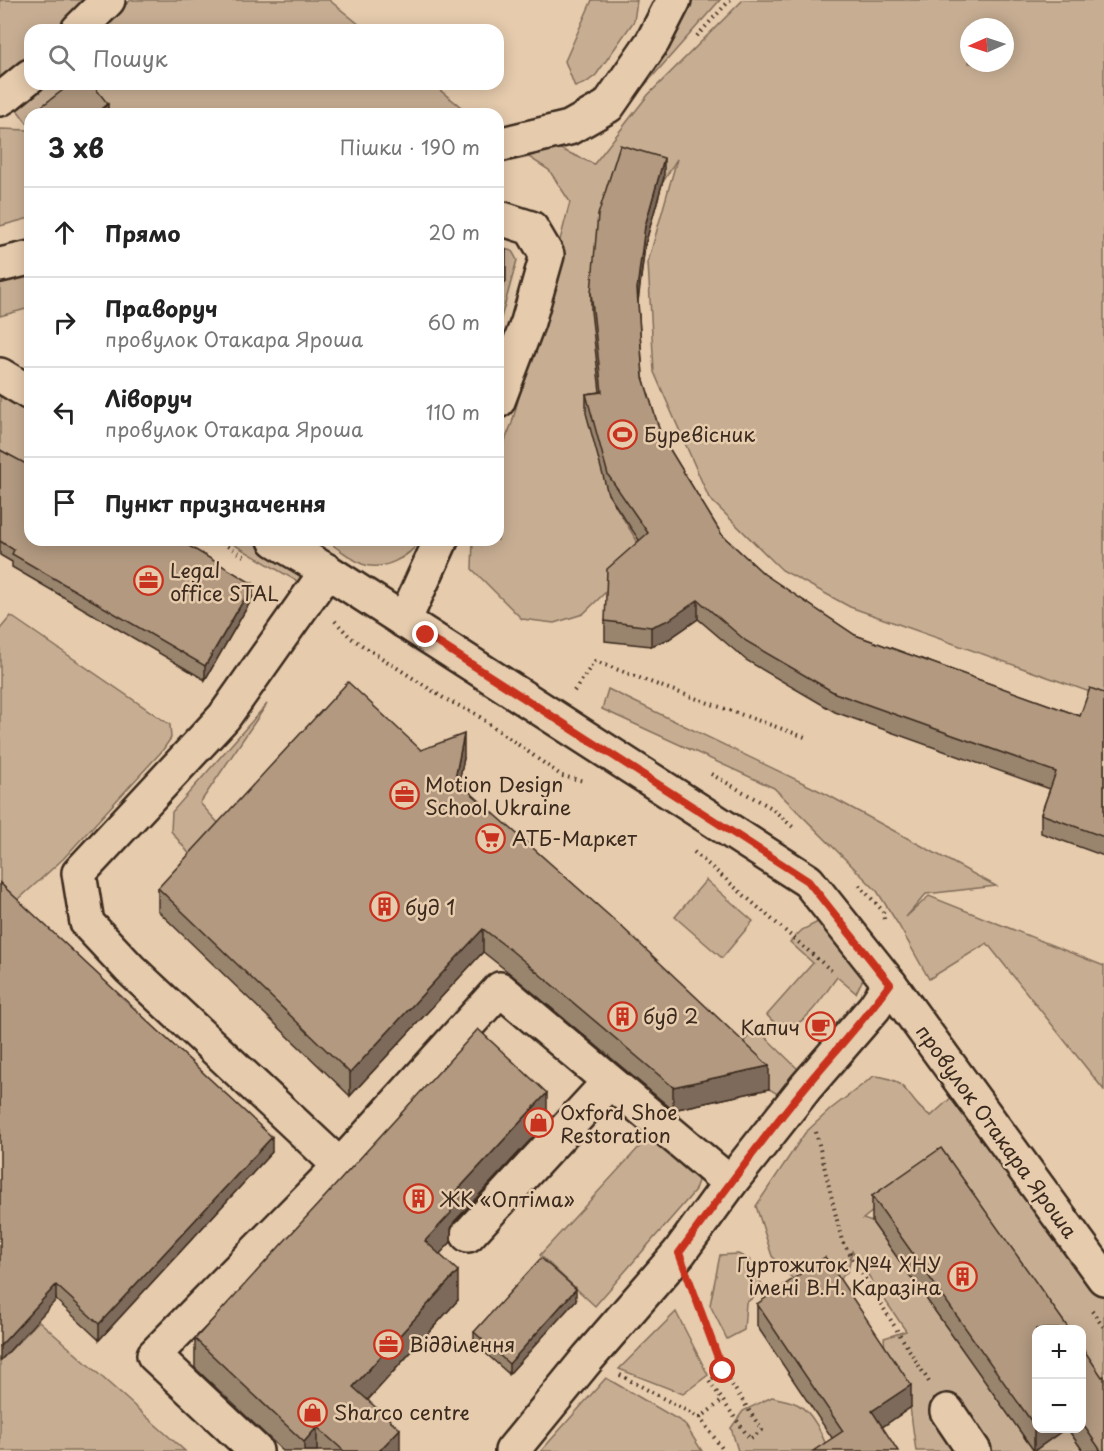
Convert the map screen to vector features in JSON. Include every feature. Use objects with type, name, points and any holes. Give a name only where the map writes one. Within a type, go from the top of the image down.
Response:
[{"type":"street","points":[[84,24],[108,0]]},
{"type":"street","points":[[504,144],[569,128],[608,106],[653,41],[674,0]]},
{"type":"street","points":[[0,99],[24,81]]},
{"type":"street","points":[[504,219],[531,228],[547,255],[528,322],[504,385]]},
{"type":"street","points":[[0,265],[24,259]]},
{"type":"street","points":[[0,375],[24,389]]},
{"type":"street","name":"провулок Отакара Яроша","points":[[281,546],[319,583],[404,621],[808,881],[882,996],[1104,1278]]},
{"type":"street","points":[[404,621],[438,546]]},
{"type":"street","points":[[319,583],[224,717],[79,873],[87,923],[130,969],[340,1166]]},
{"type":"street","points":[[256,1451],[154,1355],[340,1166],[500,989],[730,1183]]},
{"type":"street","points":[[512,1451],[588,1358],[679,1253],[730,1183],[805,1088],[882,996]]},
{"type":"street","points":[[468,1234],[609,1082]]},
{"type":"street","points":[[946,1411],[974,1451]]},
{"type":"path","points":[[319,583],[351,638],[444,699],[474,713],[562,776],[585,781]]},
{"type":"path","points":[[572,694],[595,661],[805,737]]},
{"type":"path","points":[[688,846],[882,996]]},
{"type":"path","points":[[805,1088],[842,1241],[946,1411]]},
{"type":"path","points":[[679,1253],[723,1371],[762,1430],[750,1439],[709,1381],[723,1371]]},
{"type":"path","points":[[1090,1308],[1104,1328]]},
{"type":"path","points":[[588,1358],[700,1418],[724,1451]]},
{"type":"path","points":[[700,1418],[723,1400]]},
{"type":"shaded area","points":[[0,0],[90,0],[68,24],[24,24],[24,60],[0,79]]},
{"type":"shaded area","points":[[131,0],[329,0],[359,24],[105,24]]},
{"type":"shaded area","points":[[592,0],[637,0],[634,21],[596,75],[575,87],[565,61]]},
{"type":"shaded area","points":[[679,0],[720,0],[608,127],[572,129]]},
{"type":"shaded area","points":[[743,0],[1104,0],[1104,697],[850,607],[782,570],[709,498],[654,372],[648,262],[677,159],[663,182],[620,165],[602,411],[608,494],[645,554],[583,614],[554,623],[522,619],[472,569],[473,546],[504,546],[504,443],[512,423],[570,202],[549,170],[529,157],[504,163],[504,151],[556,147],[594,164],[648,95]]},
{"type":"shaded area","points":[[31,90],[440,90],[461,107],[24,108],[24,119],[15,107]]},
{"type":"shaded area","points":[[0,129],[24,130],[24,220],[0,226]]},
{"type":"shaded area","points":[[504,249],[512,251],[517,260],[504,307]]},
{"type":"shaded area","points":[[24,269],[24,310],[0,316],[0,274]]},
{"type":"shaded area","points":[[0,389],[24,403],[24,476],[0,464]]},
{"type":"shaded area","points":[[236,546],[268,546],[301,566],[303,575],[300,583]]},
{"type":"shaded area","points":[[334,546],[415,546],[403,557],[387,564],[370,566],[355,560]]},
{"type":"shaded area","points":[[11,616],[170,725],[171,738],[162,751],[63,859],[10,907],[0,898],[0,629]]},
{"type":"shaded area","points":[[608,689],[824,793],[996,886],[926,894],[906,917],[929,896],[1104,966],[1104,1090],[987,943],[929,979],[877,891],[774,788],[602,709]]},
{"type":"shaded area","points":[[267,704],[200,803],[229,835],[199,866],[171,831],[172,812]]},
{"type":"shaded area","points":[[706,880],[753,921],[722,958],[675,917]]},
{"type":"shaded area","points":[[822,920],[862,967],[863,979],[856,993],[837,977],[806,1017],[797,1024],[787,1027],[777,1024],[767,1015],[813,963],[790,942],[802,930]]},
{"type":"shaded area","points":[[756,1028],[799,1070],[781,1096],[769,1089],[732,1055]]},
{"type":"shaded area","points":[[874,1076],[895,1081],[931,1116],[953,1096],[1104,1290],[1104,1383],[1086,1365],[1086,1325],[1051,1325],[894,1194],[863,1219],[872,1222],[1034,1451],[916,1451],[909,1399],[885,1349],[884,1338],[906,1331],[852,1251],[848,1271],[841,1278],[793,1279],[772,1256],[756,1206],[805,1133],[832,1108]]},
{"type":"shaded area","points":[[652,1138],[697,1173],[698,1181],[694,1192],[595,1306],[540,1255],[642,1144]]},
{"type":"shaded area","points":[[738,1254],[750,1260],[764,1289],[746,1303],[744,1330],[727,1339],[710,1305],[720,1255]]},
{"type":"shaded area","points":[[676,1312],[708,1375],[683,1394],[619,1369]]},
{"type":"shaded area","points":[[39,1321],[185,1451],[0,1451],[0,1361]]},
{"type":"shaded area","points":[[606,1378],[684,1423],[702,1451],[541,1451]]},
{"type":"shaded area","points":[[772,1397],[792,1402],[805,1410],[819,1429],[828,1451],[738,1451],[731,1428],[743,1411]]},
{"type":"shaded area","points":[[1060,1433],[1070,1433],[1083,1451],[1034,1451]]},
{"type":"building","points":[[63,90],[97,90],[108,104],[103,108],[39,108]]},
{"type":"building","points":[[620,145],[664,158],[645,226],[637,289],[643,377],[661,435],[722,535],[764,574],[855,635],[1080,716],[1090,688],[1104,693],[1104,837],[1041,814],[1056,772],[835,693],[746,641],[698,600],[669,620],[651,627],[605,621],[607,569],[648,533],[608,475],[586,394],[602,392],[591,292],[598,215]]},
{"type":"building","points":[[0,450],[24,463],[24,546],[189,546],[253,584],[205,666],[12,554],[14,550],[0,541]]},
{"type":"building","points":[[348,682],[421,750],[464,734],[455,779],[622,927],[769,1066],[673,1087],[483,929],[350,1073],[158,888]]},
{"type":"building","points":[[0,883],[272,1137],[99,1324],[56,1285],[0,1346]]},
{"type":"building","name":"ЖК «Оптіма»","points":[[478,1029],[547,1093],[454,1194],[450,1203],[451,1213],[425,1241],[458,1271],[353,1387],[400,1429],[379,1451],[344,1451],[317,1427],[304,1442],[195,1339]]},
{"type":"building","name":"Гуртожиток №4 ХНУ імені В.Н. Каразіна","points":[[941,1148],[1066,1325],[1032,1325],[1032,1422],[872,1196]]},
{"type":"building","points":[[825,1257],[911,1385],[872,1411],[898,1451],[813,1451],[843,1431],[757,1304]]},
{"type":"building","points":[[541,1258],[576,1289],[509,1364],[474,1332]]},
{"type":"building","points":[[1086,1353],[1102,1377],[1104,1376],[1104,1451],[1101,1451],[1086,1429]]},
{"type":"place","name":"Буревісник","points":[[623,434]]},
{"type":"place","name":"Legal office STAL","points":[[149,581]]},
{"type":"place","name":"Motion Design School Ukraine","points":[[404,795]]},
{"type":"place","name":"АТБ-Маркет","points":[[491,838]]},
{"type":"place","name":"буд 1","points":[[384,907]]},
{"type":"place","name":"буд 2","points":[[622,1016]]},
{"type":"place","name":"Капич","points":[[821,1027]]},
{"type":"place","name":"Oxford Shoe Restoration","points":[[539,1123]]},
{"type":"place","name":"ЖК «Оптіма»","points":[[419,1199]]},
{"type":"place","name":"Гуртожиток №4 ХНУ імені В.Н. Каразіна","points":[[962,1276]]},
{"type":"place","name":"Відділення","points":[[388,1344]]},
{"type":"place","name":"Sharco centre","points":[[313,1412]]},
{"type":"route","points":[[426,635],[808,881],[890,984],[874,1008],[805,1088],[730,1183],[679,1253],[723,1371]]}]
